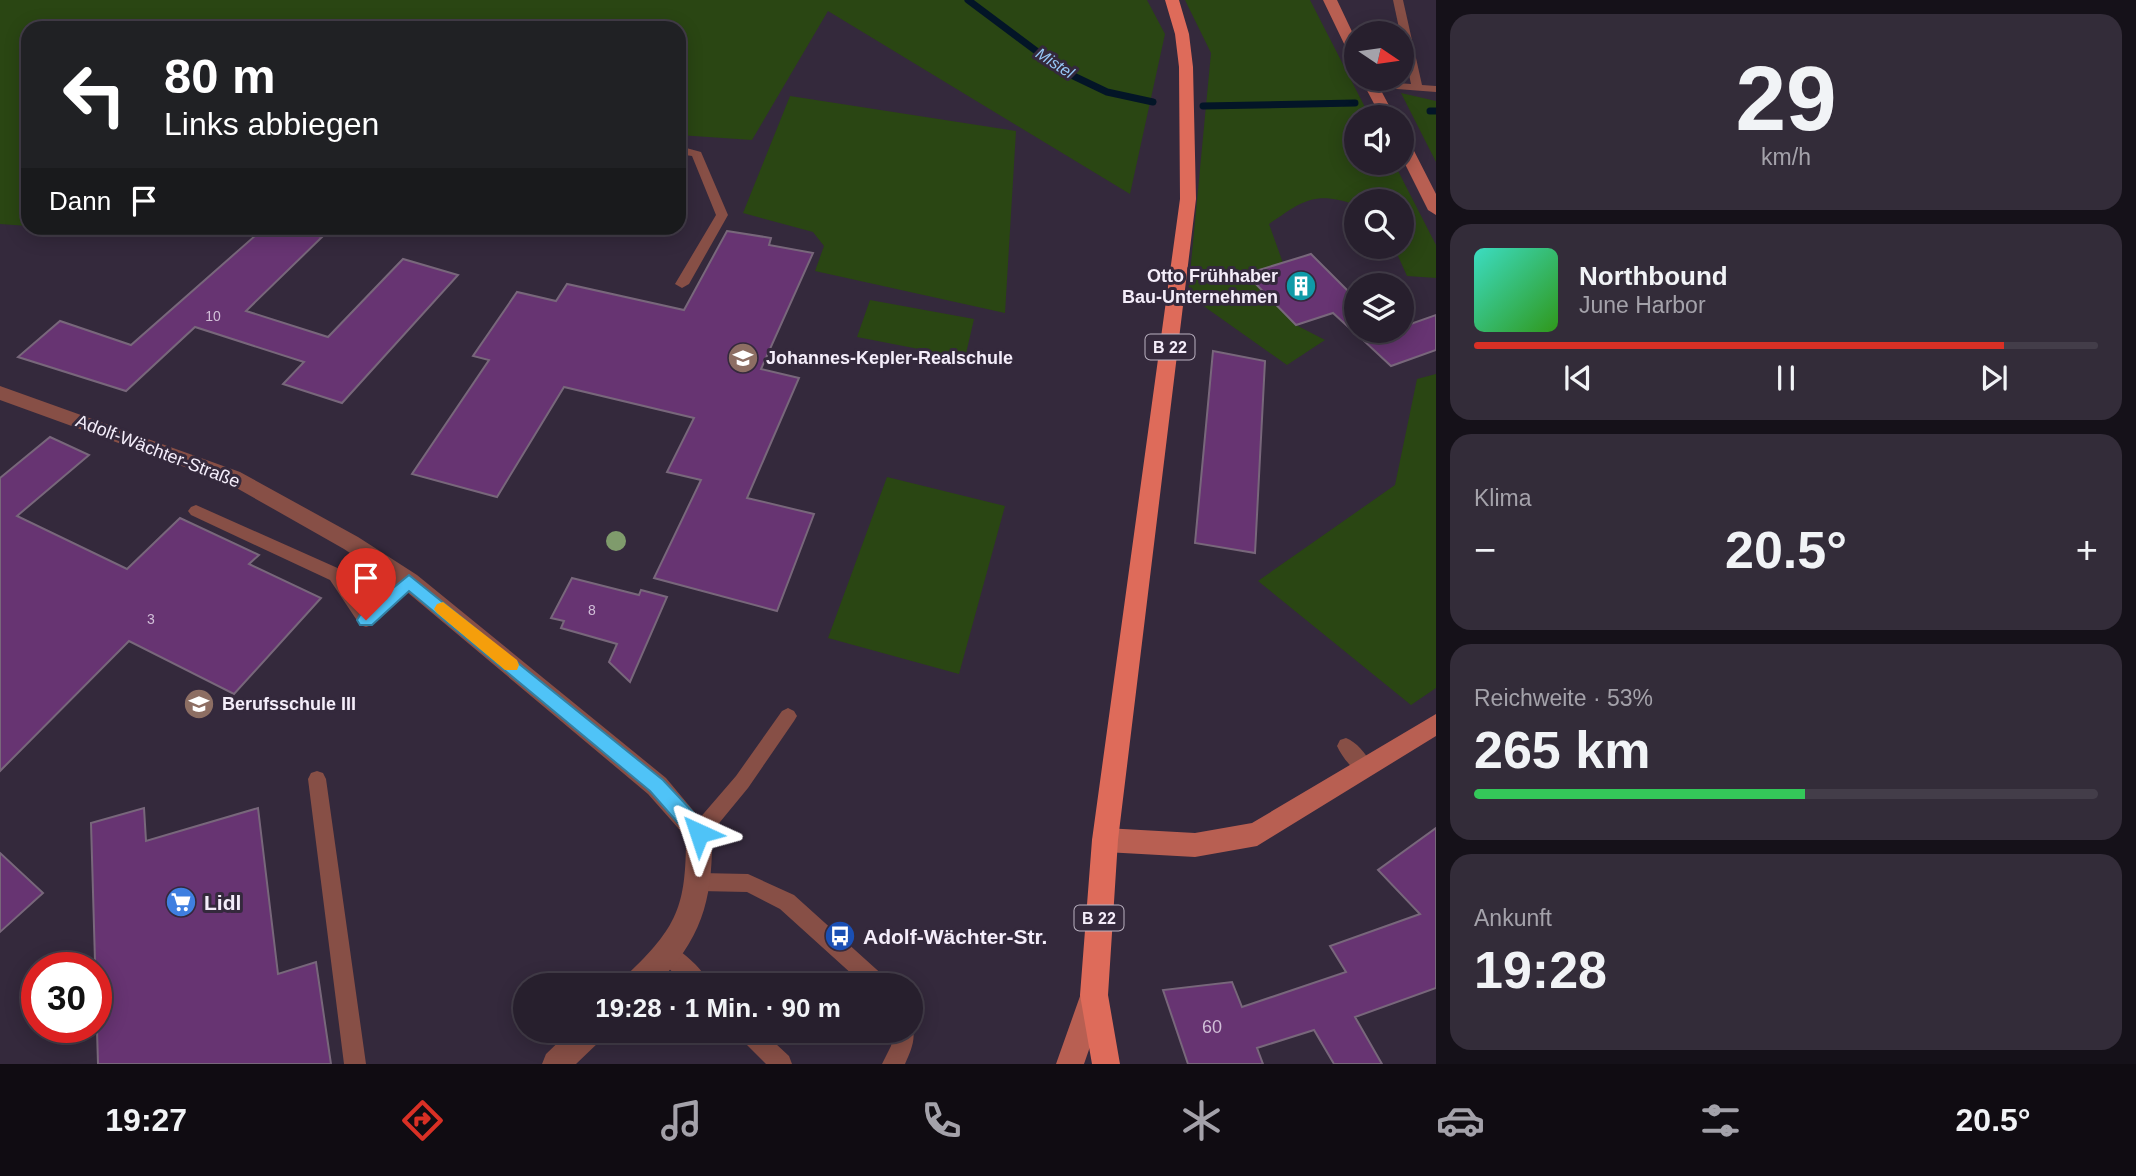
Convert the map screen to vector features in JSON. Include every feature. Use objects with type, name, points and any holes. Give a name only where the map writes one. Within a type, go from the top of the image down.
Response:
[{"type":"main road","name":"B 22","points":[[1106,1064],[1094,995],[1104,840],[1188,199],[1182,34],[1172,0]]},
{"type":"street","points":[[1330,0],[1344,29]]},
{"type":"street","points":[[1414,167],[1436,210]]},
{"type":"street","name":"Adolf-Wächter-Straße","points":[[0,393],[233,477],[351,543],[409,581],[656,786],[699,833]]},
{"type":"street","points":[[1104,840],[1195,845],[1258,834],[1436,724]]},
{"type":"street","points":[[650,973],[669,955],[690,924],[700,882],[699,833]]},
{"type":"street","points":[[1070,1064],[1094,995]]},
{"type":"street","points":[[556,1064],[578,1043]]},
{"type":"lane","points":[[1398,0],[1417,85]]},
{"type":"lane","points":[[1414,85],[1436,89]]},
{"type":"lane","points":[[682,284],[722,215],[697,154],[686,152]]},
{"type":"lane","points":[[196,511],[336,575],[366,620],[409,581]]},
{"type":"lane","points":[[699,833],[742,782],[788,716]]},
{"type":"lane","points":[[1346,746],[1364,767]]},
{"type":"lane","points":[[317,779],[355,1064]]},
{"type":"lane","points":[[700,882],[748,883],[787,902],[867,973]]},
{"type":"lane","points":[[669,955],[688,973]]},
{"type":"lane","points":[[759,1043],[781,1064]]},
{"type":"lane","points":[[893,1064],[902,1043]]},
{"type":"green space","points":[[0,0],[1147,0],[1165,34],[1130,194],[828,11],[752,140],[686,135],[686,21],[21,21],[21,226],[0,224]]},
{"type":"green space","points":[[1185,0],[1310,0],[1344,66],[1344,91],[1357,91],[1364,105],[1344,105],[1344,175],[1400,175],[1407,189],[1344,189],[1344,202],[1330,198],[1310,200],[1269,224],[1283,263],[1247,274],[1296,325],[1325,340],[1287,365],[1188,295],[1211,53]]},
{"type":"green space","points":[[1401,93],[1436,101],[1436,162],[1414,119],[1414,105],[1407,105]]},
{"type":"green space","points":[[790,96],[1016,131],[1005,313],[815,271],[824,246],[813,232],[743,213]]},
{"type":"green space","points":[[1414,202],[1436,245],[1436,278],[1406,273],[1399,259],[1414,259]]},
{"type":"green space","points":[[870,300],[974,319],[965,358],[857,337]]},
{"type":"green space","points":[[1436,374],[1436,688],[1411,705],[1258,581],[1395,485],[1417,379]]},
{"type":"green space","points":[[887,477],[1005,506],[959,674],[828,638]]},
{"type":"building","points":[[727,231],[771,238],[769,245],[813,253],[761,369],[799,378],[747,498],[814,514],[777,611],[654,578],[701,480],[667,472],[694,418],[564,387],[497,497],[412,474],[489,360],[473,356],[517,292],[556,301],[567,284],[684,310]]},
{"type":"building","points":[[256,235],[322,237],[246,311],[328,337],[403,259],[458,275],[342,403],[283,384],[304,362],[195,327],[126,391],[18,357],[60,321],[131,345]]},
{"type":"building","name":"Otto Frühhaber Bau-Unternehmen","points":[[1311,254],[1344,287],[1344,323],[1333,313],[1296,325],[1246,274]]},
{"type":"building","points":[[1436,315],[1436,350],[1391,366],[1366,343],[1414,343],[1414,323]]},
{"type":"building","points":[[1213,351],[1265,361],[1255,553],[1195,543]]},
{"type":"building","points":[[50,437],[89,455],[17,516],[127,569],[180,518],[259,555],[249,564],[321,598],[234,694],[129,641],[0,771],[0,478]]},
{"type":"building","points":[[572,578],[639,595],[641,590],[667,597],[630,682],[609,662],[617,644],[561,628],[564,621],[551,618]]},
{"type":"building","name":"Lidl","points":[[144,808],[146,841],[258,808],[278,974],[316,962],[331,1064],[98,1064],[97,1043],[112,1043],[112,952],[95,952],[91,823]]},
{"type":"building","points":[[1436,828],[1436,988],[1355,1017],[1382,1064],[1334,1064],[1314,1030],[1257,1048],[1263,1064],[1188,1064],[1163,990],[1232,982],[1242,1007],[1346,972],[1330,946],[1420,914],[1378,870]]},
{"type":"building","points":[[0,853],[43,893],[0,932]]},
{"type":"waterway","name":"Mistel","points":[[968,0],[1063,71],[1107,92],[1153,102]]},
{"type":"waterway","name":"Mistel","points":[[1203,106],[1355,103]]},
{"type":"waterway","name":"Mistel","points":[[1430,111],[1436,111]]},
{"type":"slow traffic","points":[[443,609],[511,665]]},
{"type":"place","name":"Otto Frühhaber Bau-Unternehmen","points":[[1301,286]]},
{"type":"place","name":"Johannes-Kepler-Realschule","points":[[743,358]]},
{"type":"place","name":"Berufsschule III","points":[[199,704]]},
{"type":"place","name":"Lidl","points":[[181,902]]},
{"type":"place","name":"Adolf-Wächter-Str.","points":[[840,936]]},
{"type":"route","points":[[366,620],[409,581],[656,786],[699,833]]}]
